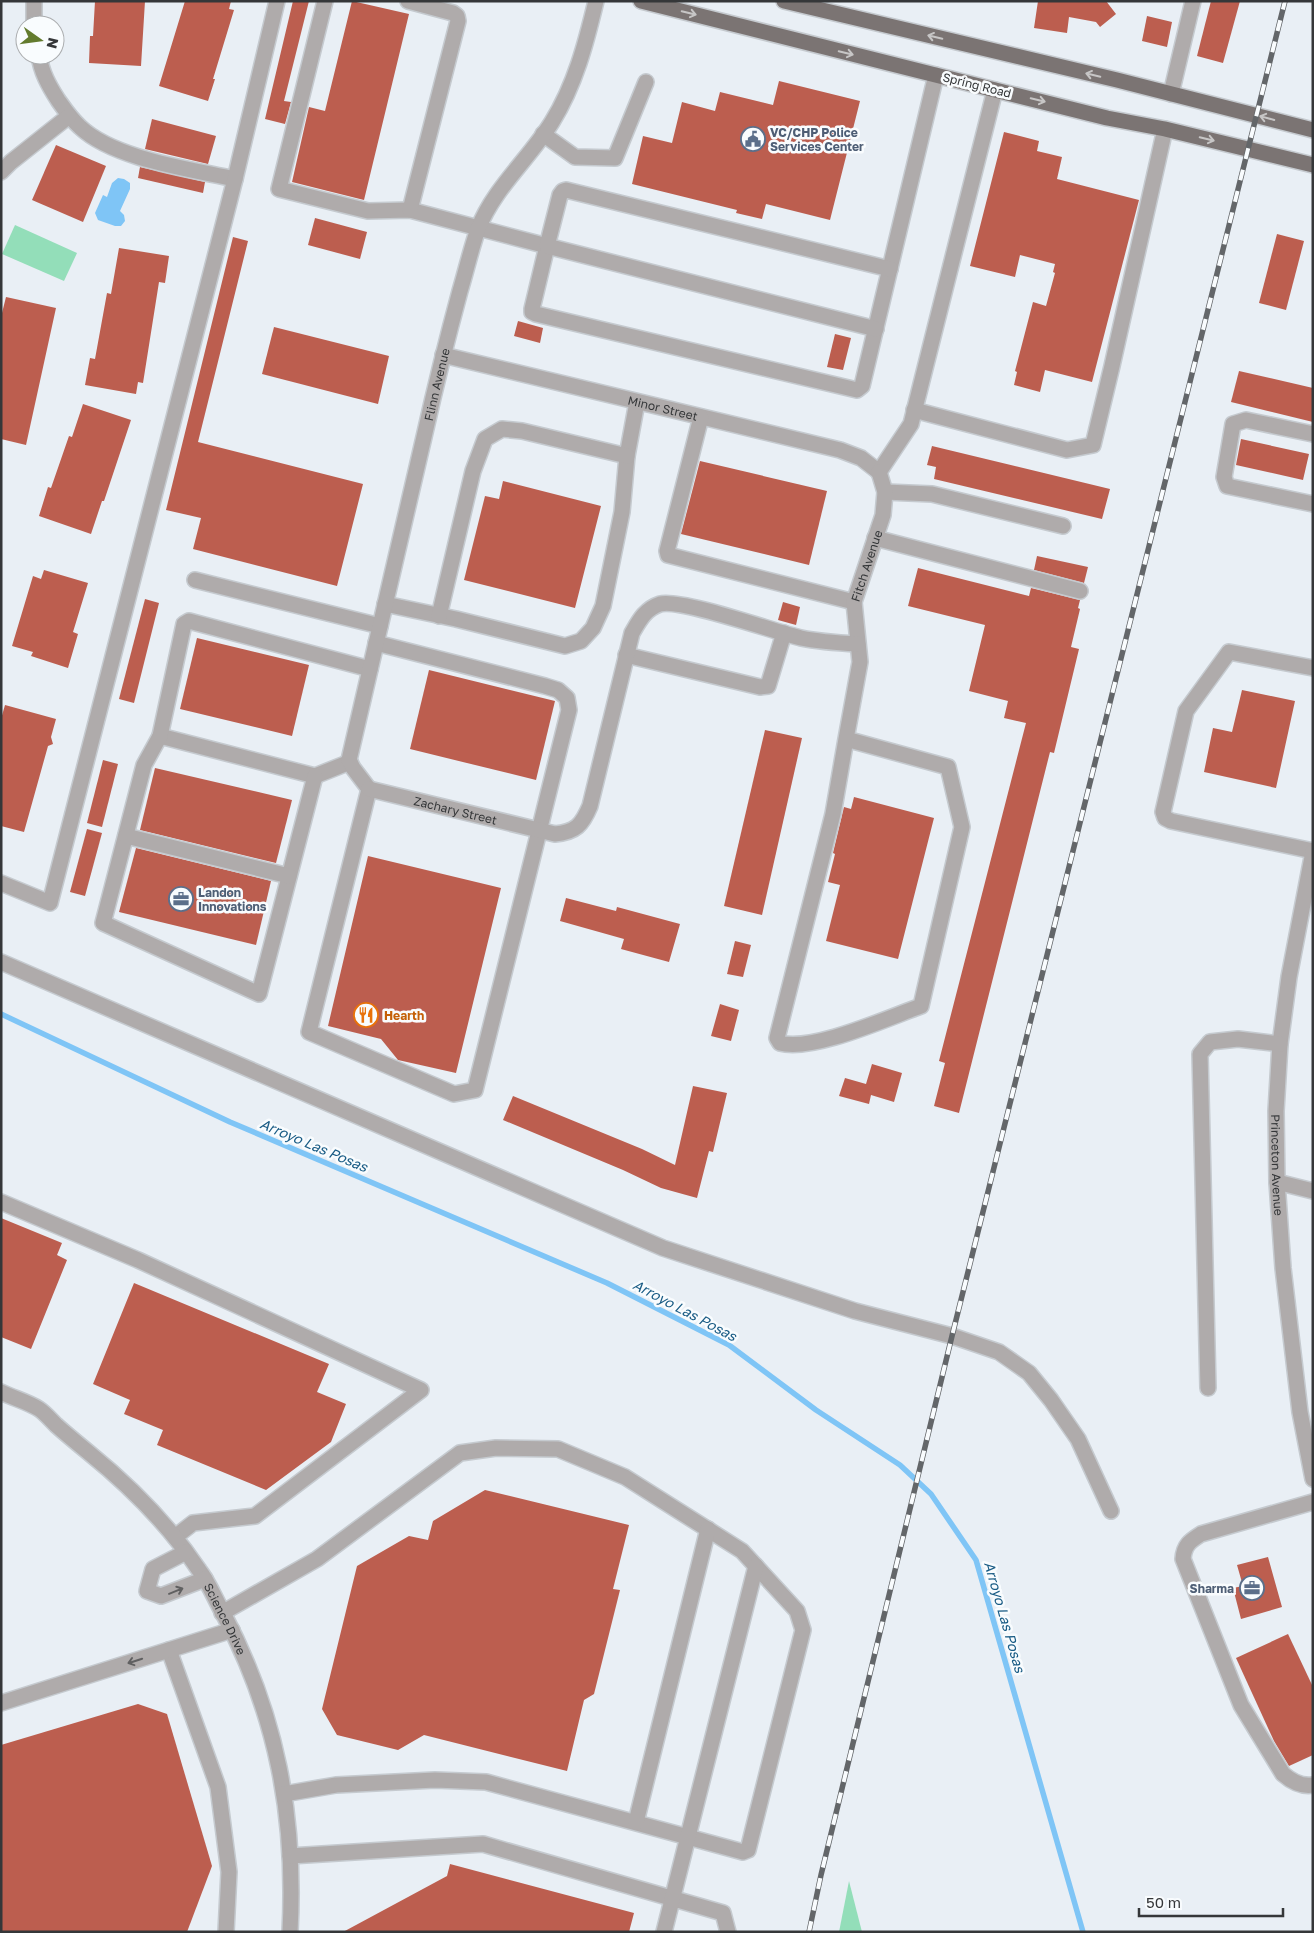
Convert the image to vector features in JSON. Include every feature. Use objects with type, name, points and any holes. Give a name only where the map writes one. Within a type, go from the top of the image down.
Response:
[{"type":"main road","name":"Spring Road","points":[[641,1],[1107,118],[1165,129],[1313,165]]},
{"type":"main road","points":[[784,1],[1172,94],[1313,130]]},
{"type":"street","points":[[34,1],[34,15]]},
{"type":"street","points":[[1,883],[50,903],[235,179],[277,1]]},
{"type":"street","points":[[325,1],[279,189],[368,211],[410,210],[876,329]]},
{"type":"street","points":[[408,1],[453,13],[457,16],[458,21],[410,210]]},
{"type":"street","name":"Flinn Avenue","points":[[350,762],[443,355],[479,228],[506,181],[543,134],[565,98],[578,66],[596,1]]},
{"type":"street","points":[[1172,94],[1192,1]]},
{"type":"street","points":[[41,65],[48,84],[69,116],[97,140],[131,154],[235,179]]},
{"type":"street","points":[[890,269],[566,190],[560,195],[532,312],[857,390],[862,386],[876,329],[936,75]]},
{"type":"street","points":[[543,134],[575,156],[615,158],[646,82]]},
{"type":"street","points":[[879,472],[911,424],[995,90]]},
{"type":"street","points":[[1,172],[69,116]]},
{"type":"street","points":[[914,410],[1067,450],[1093,445],[1165,129]]},
{"type":"street","name":"Minor Street","points":[[443,355],[840,450],[861,458],[879,472]]},
{"type":"street","points":[[385,604],[565,646],[581,641],[593,628],[603,606],[622,512],[627,456],[637,402]]},
{"type":"street","points":[[701,417],[667,551],[668,555],[854,602]]},
{"type":"street","points":[[1313,434],[1246,420],[1233,424],[1224,477],[1227,486],[1313,504]]},
{"type":"street","points":[[439,616],[473,470],[485,440],[502,429],[522,431],[627,456]]},
{"type":"street","name":"Fitch Avenue","points":[[846,739],[948,767],[962,827],[921,1006],[816,1043],[785,1045],[780,1043],[777,1038],[833,814],[846,739],[860,662],[854,602],[883,515],[885,492],[879,472]]},
{"type":"street","points":[[885,492],[932,494],[1063,526]]},
{"type":"street","points":[[875,538],[1080,591]]},
{"type":"street","points":[[195,580],[380,626]]},
{"type":"street","name":"Zachary Street","points":[[369,789],[540,831],[555,834],[568,833],[583,823],[590,806],[632,633],[644,613],[661,604],[683,605],[784,633],[826,642],[858,644]]},
{"type":"street","points":[[316,776],[259,994],[103,923],[144,765],[160,736],[184,624],[189,621],[370,669]]},
{"type":"street","points":[[626,655],[760,687],[768,686],[784,633]]},
{"type":"street","points":[[160,736],[316,776],[350,762],[369,789],[309,1032],[454,1094],[474,1090],[569,710],[567,698],[558,690],[545,686],[376,643]]},
{"type":"street","points":[[1313,668],[1228,652],[1186,711],[1163,812],[1165,818],[1171,822],[1313,851]]},
{"type":"street","points":[[126,836],[290,876]]},
{"type":"street","name":"Princeton Avenue","points":[[1313,851],[1289,977],[1280,1044],[1276,1112],[1277,1182],[1283,1268],[1300,1412],[1313,1479]]},
{"type":"street","points":[[1,962],[663,1248],[855,1311],[952,1336],[999,1352],[1029,1373],[1078,1439],[1111,1511]]},
{"type":"street","points":[[1208,1388],[1200,1054],[1210,1042],[1238,1039],[1280,1044]]},
{"type":"street","points":[[1277,1182],[1313,1191]]},
{"type":"street","points":[[1,1202],[138,1260],[421,1390],[255,1516],[194,1523],[175,1537]]},
{"type":"street","name":"Science Drive","points":[[1,1392],[39,1409],[70,1438],[117,1476],[175,1537],[204,1579],[232,1630],[265,1710],[278,1756],[290,1856],[292,1896],[290,1932]]},
{"type":"street","points":[[222,1613],[317,1558],[460,1453],[496,1448],[558,1449],[624,1477],[742,1551],[797,1610],[803,1630],[748,1850],[743,1852],[486,1782],[436,1780],[386,1782],[336,1785],[284,1794]]},
{"type":"street","points":[[1313,1502],[1201,1534],[1187,1543],[1183,1559],[1241,1705],[1279,1770],[1290,1780],[1308,1785],[1313,1784]]},
{"type":"street","points":[[636,1822],[708,1529]]},
{"type":"street","points":[[186,1552],[152,1569],[147,1591],[161,1596],[204,1579]]},
{"type":"street","points":[[664,1932],[756,1566]]},
{"type":"street","points":[[1,1703],[232,1630]]},
{"type":"street","points":[[169,1650],[218,1787],[229,1872],[226,1932]]},
{"type":"street","points":[[290,1856],[482,1844],[723,1913],[728,1932]]},
{"type":"green space","points":[[15,225],[77,253],[64,281],[2,254]]},
{"type":"green space","points":[[849,1881],[862,1932],[839,1932]]},
{"type":"water","points":[[118,178],[130,183],[130,189],[120,211],[124,215],[125,221],[121,226],[115,226],[98,220],[95,213],[103,195],[107,197],[112,183]]},
{"type":"building","points":[[95,1],[145,1],[141,66],[89,63],[90,36],[93,36]]},
{"type":"building","points":[[185,1],[231,1],[229,9],[234,10],[208,101],[159,86]]},
{"type":"building","points":[[293,1],[309,1],[284,101],[291,102],[285,124],[265,119]]},
{"type":"building","points":[[352,1],[409,14],[364,200],[292,182],[309,107],[325,111]]},
{"type":"building","points":[[1038,1],[1106,1],[1116,14],[1100,27],[1096,22],[1069,17],[1067,33],[1034,28]]},
{"type":"building","points":[[1211,1],[1240,1],[1223,63],[1197,56]]},
{"type":"building","points":[[1147,16],[1172,22],[1167,47],[1142,41]]},
{"type":"building","points":[[779,81],[860,101],[830,220],[766,204],[762,219],[736,213],[737,210],[632,184],[643,136],[672,143],[682,102],[715,111],[720,92],[773,105]]},
{"type":"building","points":[[152,119],[216,136],[208,164],[145,149]]},
{"type":"building","points":[[1004,132],[1039,141],[1037,151],[1062,157],[1057,179],[1139,200],[1092,382],[1045,370],[1040,392],[1014,385],[1017,372],[1015,371],[1033,302],[1046,306],[1055,273],[1053,272],[1055,264],[1020,255],[1015,277],[970,266]]},
{"type":"building","points":[[56,145],[106,166],[83,222],[32,200]]},
{"type":"building","points":[[140,167],[205,182],[203,193],[138,178]]},
{"type":"building","points":[[315,218],[367,232],[360,259],[308,245]]},
{"type":"building","points":[[1277,234],[1304,241],[1286,310],[1259,303]]},
{"type":"building","points":[[233,237],[248,241],[198,442],[363,484],[337,586],[193,549],[201,518],[166,510]]},
{"type":"building","points":[[119,248],[169,256],[165,283],[159,282],[143,383],[138,382],[136,394],[85,385],[90,358],[95,359],[107,293],[111,294]]},
{"type":"building","points":[[6,297],[56,308],[26,445],[1,439],[1,317]]},
{"type":"building","points":[[518,321],[543,328],[540,343],[514,336]]},
{"type":"building","points":[[274,327],[389,356],[378,404],[262,374]]},
{"type":"building","points":[[835,334],[851,338],[843,370],[827,367]]},
{"type":"building","points":[[1239,371],[1313,388],[1313,422],[1231,402]]},
{"type":"building","points":[[83,404],[131,420],[91,534],[39,516],[48,487],[51,488],[69,436],[72,437]]},
{"type":"building","points":[[1241,439],[1309,454],[1303,480],[1236,465]]},
{"type":"building","points":[[932,446],[1110,489],[1102,519],[934,479],[936,467],[927,465]]},
{"type":"building","points":[[700,461],[827,491],[809,565],[681,534]]},
{"type":"building","points":[[503,481],[601,506],[575,608],[464,580],[485,496],[499,499]]},
{"type":"building","points":[[1037,556],[1088,567],[1084,583],[1034,570]]},
{"type":"building","points":[[918,568],[1029,596],[1031,588],[1080,600],[1078,608],[1080,609],[1071,647],[1079,649],[1054,753],[1050,752],[959,1113],[934,1106],[945,1063],[939,1061],[1026,723],[1004,718],[1008,701],[969,691],[985,625],[908,606]]},
{"type":"building","points":[[44,570],[88,583],[73,632],[78,634],[68,668],[31,656],[33,652],[12,646],[33,576],[41,579]]},
{"type":"building","points":[[145,599],[159,603],[134,703],[119,699]]},
{"type":"building","points":[[783,602],[800,607],[796,625],[778,620]]},
{"type":"building","points":[[197,638],[309,665],[292,736],[180,709]]},
{"type":"building","points":[[429,670],[555,701],[536,780],[410,749]]},
{"type":"building","points":[[1242,690],[1295,701],[1276,788],[1204,772],[1213,728],[1232,732]]},
{"type":"building","points":[[5,705],[56,719],[51,737],[53,744],[48,746],[24,832],[1,826],[1,719]]},
{"type":"building","points":[[765,730],[802,738],[762,915],[724,906]]},
{"type":"building","points":[[103,760],[118,764],[102,827],[87,823]]},
{"type":"building","points":[[155,768],[292,800],[276,863],[140,830]]},
{"type":"building","points":[[854,797],[934,818],[898,959],[826,941],[840,885],[828,882],[835,854],[833,853],[844,807],[851,809]]},
{"type":"building","points":[[87,829],[102,833],[85,896],[70,892]]},
{"type":"building","points":[[136,848],[271,881],[256,945],[119,912]]},
{"type":"building","points":[[368,856],[501,888],[456,1073],[398,1060],[381,1039],[328,1026]]},
{"type":"building","points":[[566,898],[616,911],[617,907],[680,924],[669,962],[621,949],[624,939],[560,921]]},
{"type":"building","points":[[735,941],[751,945],[743,977],[727,974]]},
{"type":"building","points":[[720,1004],[739,1010],[731,1041],[711,1036]]},
{"type":"building","points":[[872,1064],[902,1073],[894,1102],[871,1095],[869,1104],[839,1096],[845,1078],[866,1084]]},
{"type":"building","points":[[693,1086],[727,1093],[713,1152],[709,1151],[697,1198],[661,1188],[623,1170],[503,1120],[513,1096],[642,1149],[675,1165]]},
{"type":"building","points":[[1,1218],[62,1243],[57,1255],[67,1260],[31,1349],[1,1337]]},
{"type":"building","points":[[134,1283],[329,1364],[317,1392],[346,1404],[331,1442],[266,1490],[157,1445],[163,1430],[124,1414],[130,1400],[93,1384]]},
{"type":"building","points":[[485,1490],[629,1525],[613,1589],[620,1590],[594,1694],[584,1700],[567,1771],[424,1735],[398,1750],[337,1735],[322,1709],[357,1566],[409,1536],[428,1540],[433,1521]]},
{"type":"building","points":[[1268,1557],[1282,1607],[1241,1619],[1233,1588],[1243,1586],[1237,1565]]},
{"type":"building","points":[[1288,1634],[1313,1687],[1313,1755],[1289,1766],[1274,1741],[1236,1658]]},
{"type":"building","points":[[138,1704],[167,1714],[212,1866],[187,1932],[1,1932],[1,1745]]},
{"type":"building","points":[[450,1864],[634,1913],[629,1932],[343,1932],[447,1876]]},
{"type":"waterway","name":"Arroyo Las Posas","points":[[1,1014],[230,1122],[607,1283],[729,1345],[816,1410],[900,1465],[931,1494],[976,1560],[1083,1932]]},
{"type":"railway","points":[[809,1932],[821,1875],[952,1336],[1285,1]]},
{"type":"place","name":"VC/CHP Police Services Center","points":[[753,139]]},
{"type":"place","name":"Landon Innovations","points":[[181,899]]},
{"type":"place","name":"Hearth","points":[[366,1015]]},
{"type":"place","name":"Sharma","points":[[1252,1588]]}]
